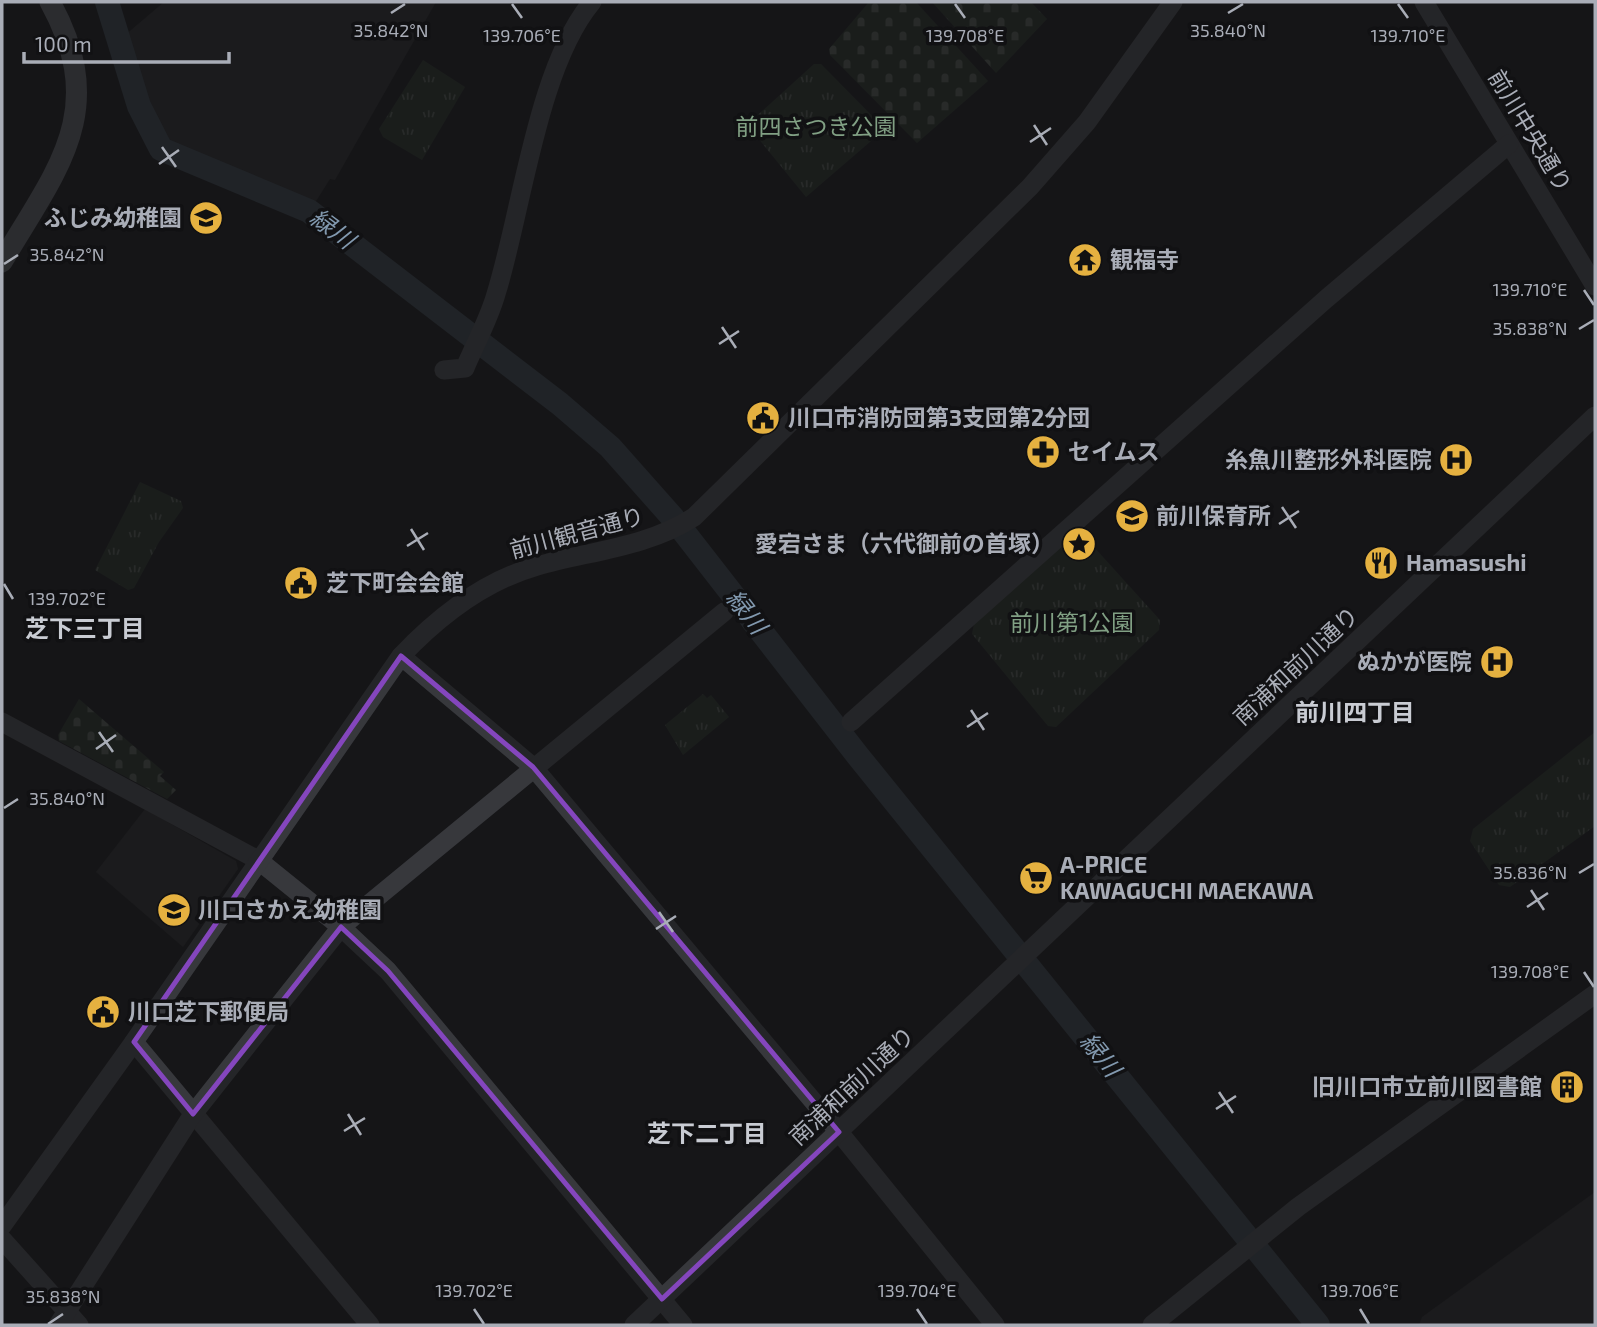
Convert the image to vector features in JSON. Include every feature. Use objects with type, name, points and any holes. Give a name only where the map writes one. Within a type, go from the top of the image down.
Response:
[{"type":"main road","points":[[2,262],[55,172],[73,133],[76,73],[69,44],[50,2]]},
{"type":"street","points":[[444,370],[465,368],[496,296],[552,82],[563,50],[592,2]]},
{"type":"street","name":"前川観音通り","points":[[2,1226],[134,1042],[401,656],[440,618],[501,580],[534,567],[670,532],[687,522],[731,483],[1030,187],[1087,122],[1173,2]]},
{"type":"street","name":"前川中央通り","points":[[1424,2],[1595,286]]},
{"type":"street","points":[[851,722],[1326,299],[1509,144]]},
{"type":"street","name":"南浦和前川通り","points":[[634,1325],[1595,416]]},
{"type":"street","points":[[2,1239],[68,1320],[193,1114],[341,927],[724,612]]},
{"type":"street","points":[[401,656],[533,767],[839,1132],[995,1325]]},
{"type":"street","points":[[2,722],[258,860],[341,927],[388,971],[684,1325]]},
{"type":"street","points":[[1152,1325],[1264,1234],[1595,994]]},
{"type":"street","points":[[134,1042],[370,1325]]},
{"type":"highlighted area","points":[[401,656],[533,767],[839,1132],[662,1299],[388,971],[341,927],[193,1114],[134,1042]]},
{"type":"shaded area","points":[[164,2],[436,2],[335,180],[330,179],[313,206],[164,146],[145,105],[124,36]]},
{"type":"shaded area","name":"川口さかえ幼稚園","points":[[145,809],[236,861],[238,869],[183,947],[96,872]]},
{"type":"shaded area","points":[[1595,1192],[1595,1325],[1419,1325],[1422,1317]]},
{"type":"green space","points":[[869,2],[916,2],[988,81],[917,143],[830,55],[829,49]]},
{"type":"green space","points":[[932,2],[1031,2],[1047,19],[996,73]]},
{"type":"green space","points":[[423,60],[465,87],[422,160],[383,137],[379,129]]},
{"type":"green space","name":"前四さつき公園","points":[[814,64],[821,64],[885,129],[806,197],[749,127],[750,122]]},
{"type":"green space","points":[[140,482],[181,501],[183,508],[159,542],[134,588],[128,590],[95,570]]},
{"type":"green space","name":"前川第1公園","points":[[1071,535],[1084,536],[1160,620],[1159,630],[1056,727],[1048,726],[972,634],[974,624]]},
{"type":"green space","points":[[703,694],[707,698],[711,695],[729,717],[683,755],[665,725]]},
{"type":"green space","points":[[79,699],[164,772],[160,776],[176,790],[167,799],[59,741],[58,735]]},
{"type":"green space","points":[[1595,732],[1595,826],[1510,887],[1499,885],[1470,841],[1473,829]]},
{"type":"waterway","name":"緑川","points":[[107,2],[139,106],[161,149],[309,211],[560,404],[610,447],[673,518],[858,756],[1318,1325]]},
{"type":"place","name":"ふじみ幼稚園","points":[[206,218]]},
{"type":"place","name":"観福寺","points":[[1085,260]]},
{"type":"place","name":"川口市消防団第3支団第2分団","points":[[763,418]]},
{"type":"place","name":"セイムス","points":[[1043,452]]},
{"type":"place","name":"糸魚川整形外科医院","points":[[1456,460]]},
{"type":"place","name":"前川保育所","points":[[1132,516]]},
{"type":"place","name":"愛宕さま（六代御前の首塚）","points":[[1079,544]]},
{"type":"place","name":"Hamasushi","points":[[1381,563]]},
{"type":"place","name":"芝下町会会館","points":[[301,583]]},
{"type":"place","name":"ぬかが医院","points":[[1497,662]]},
{"type":"place","name":"A-PRICE KAWAGUCHI MAEKAWA","points":[[1036,878]]},
{"type":"place","name":"川口さかえ幼稚園","points":[[174,910]]},
{"type":"place","name":"川口芝下郵便局","points":[[103,1012]]},
{"type":"place","name":"旧川口市立前川図書館","points":[[1567,1087]]},
{"type":"district","name":"芝下三丁目","points":[[85,629]]},
{"type":"district","name":"前川四丁目","points":[[1355,713]]},
{"type":"district","name":"芝下二丁目","points":[[707,1134]]}]
